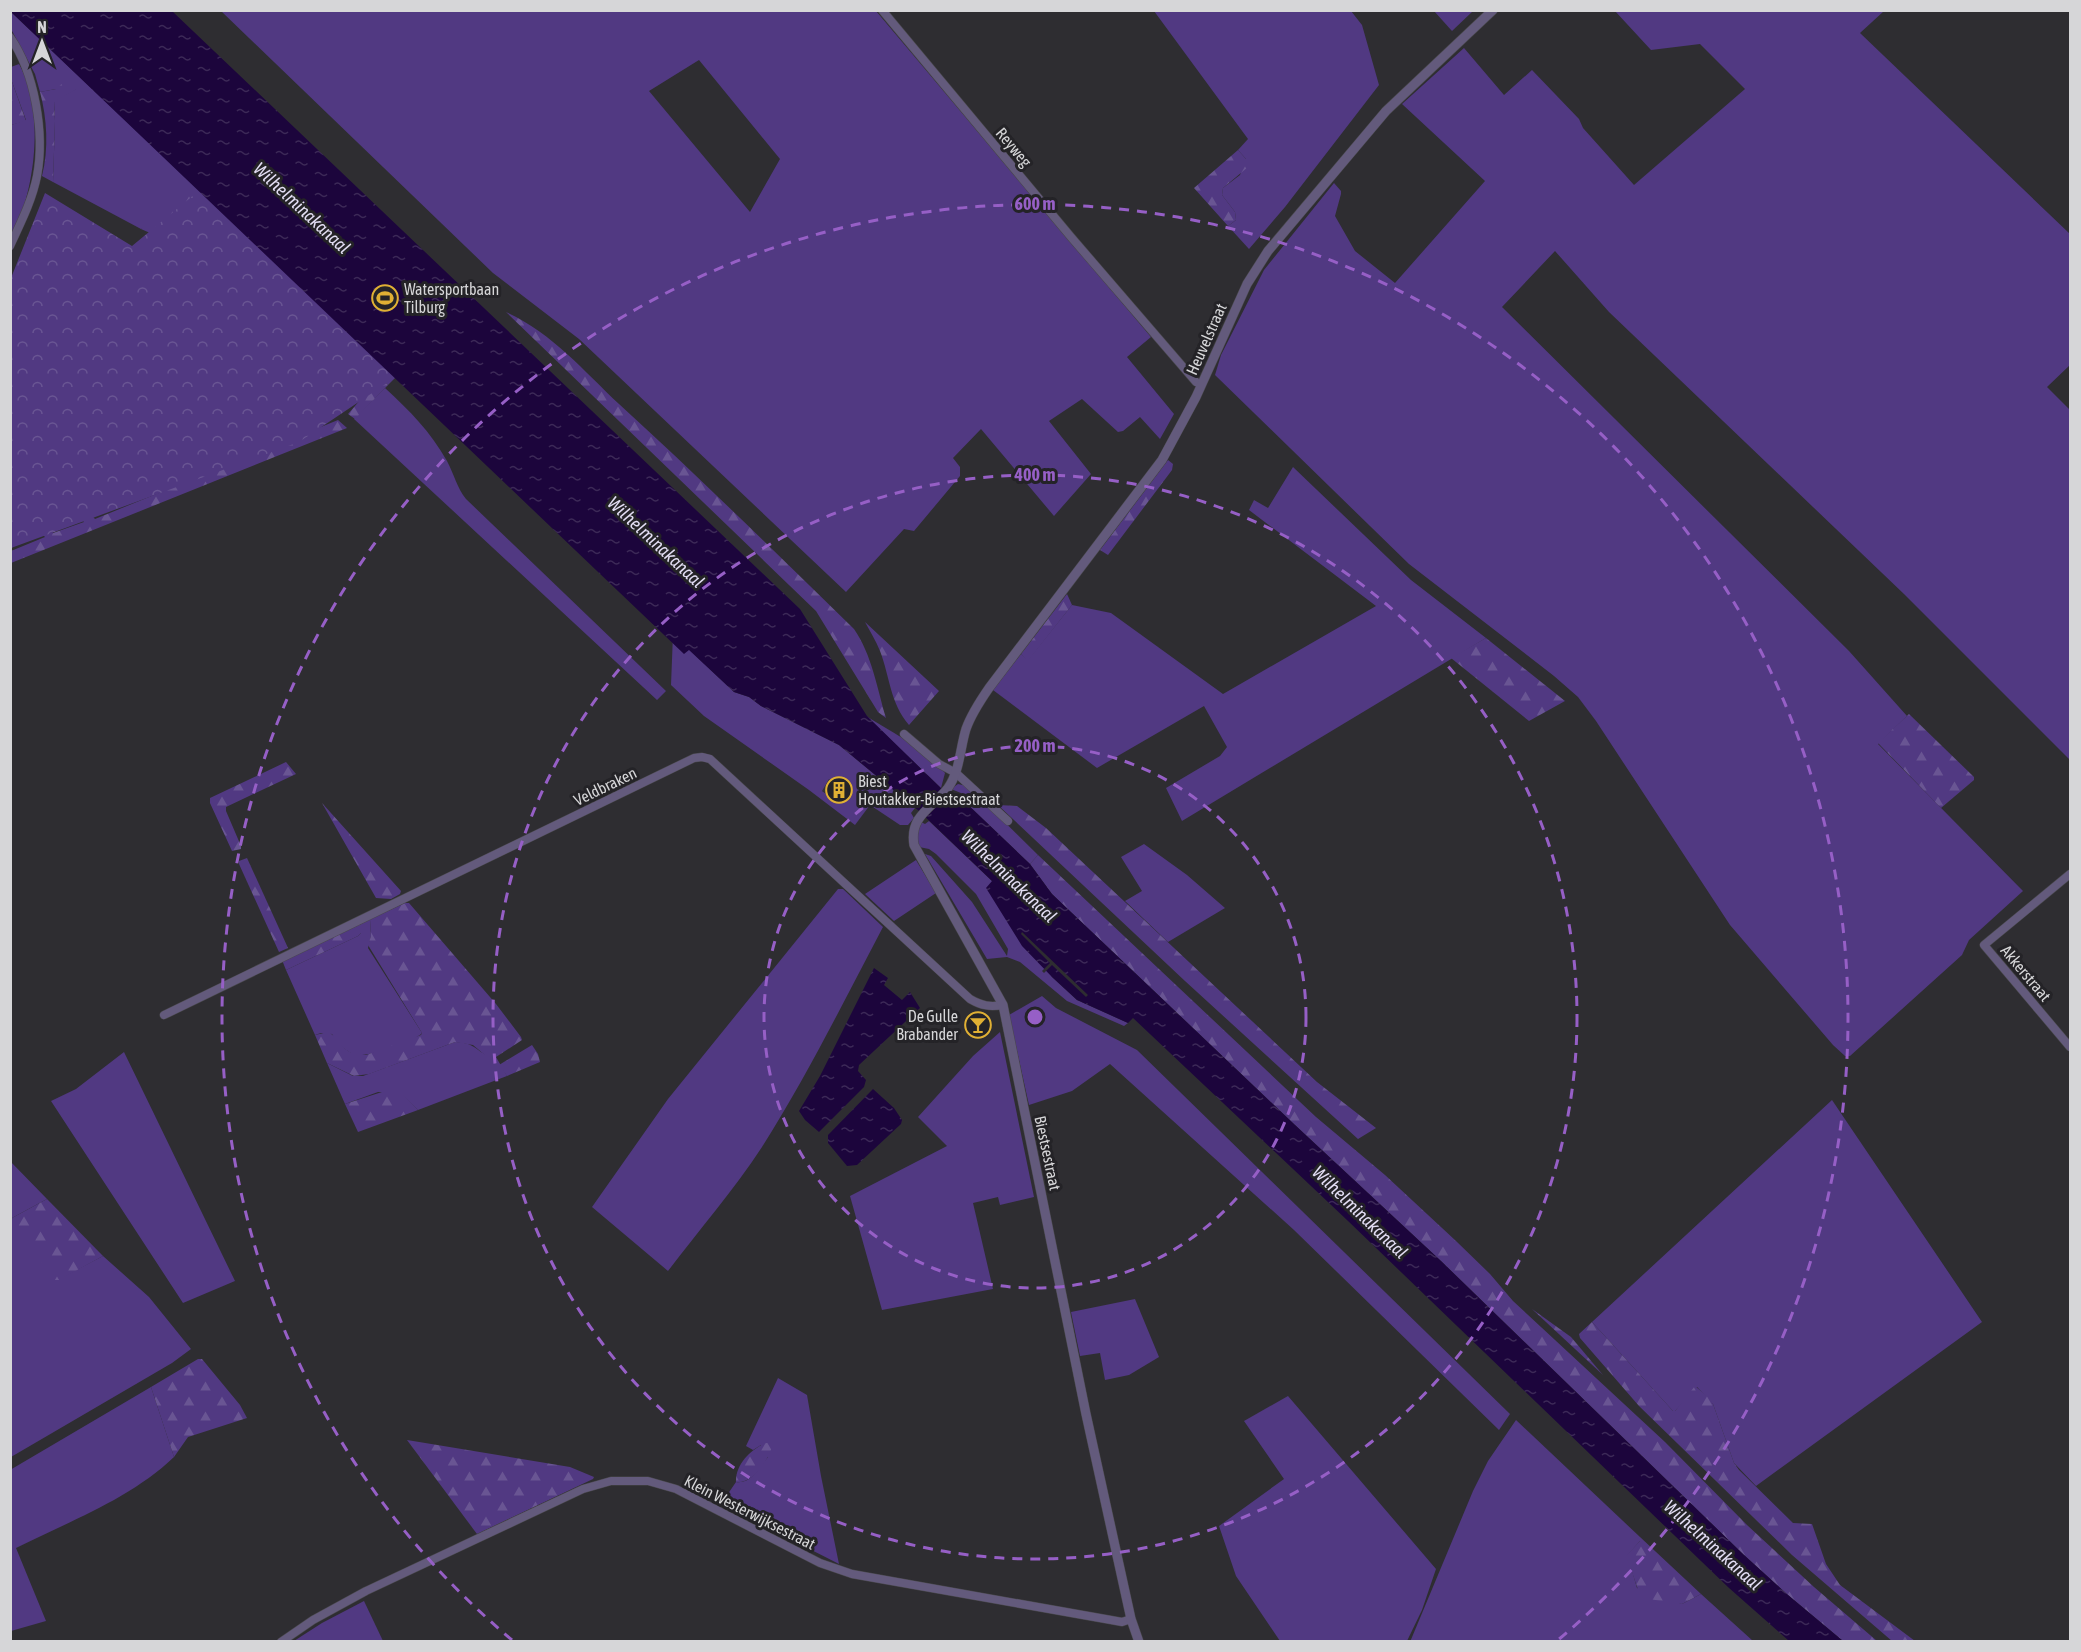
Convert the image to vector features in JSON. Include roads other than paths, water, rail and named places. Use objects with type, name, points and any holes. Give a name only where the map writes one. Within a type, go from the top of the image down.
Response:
[{"type":"street","name":"Reyweg","points":[[882,10],[1196,382]]},
{"type":"street","name":"Heuvelstraat","points":[[978,705],[1162,460],[1196,397],[1247,284],[1268,251],[1386,111],[1493,10]]},
{"type":"street","points":[[10,37],[24,62],[36,98],[39,135],[37,175],[30,201],[10,246]]},
{"type":"street","name":"Biestsestraat","points":[[978,705],[966,729],[956,773],[948,787],[917,820],[912,835],[914,845],[1003,1005],[1086,1414],[1131,1619],[1139,1641]]},
{"type":"street","points":[[904,734],[939,764],[956,773],[1008,821]]},
{"type":"street","name":"Veldbraken","points":[[164,1015],[693,758],[702,757],[710,759],[970,999],[980,1005],[990,1007],[1003,1005]]},
{"type":"street","name":"Akkerstraat","points":[[2070,874],[1984,945],[2070,1047]]},
{"type":"street","name":"Klein Westerwijksestraat","points":[[281,1641],[313,1620],[397,1577],[583,1489],[620,1480],[648,1481],[676,1489],[819,1563],[841,1571],[1122,1622],[1131,1619]]},
{"type":"water","name":"Wilhelminakanaal","points":[[10,11],[172,11],[800,609],[867,716],[948,795],[964,801],[1030,864],[1052,894],[1441,1261],[1744,1555],[1843,1641],[1789,1641],[1729,1588],[1348,1221],[1133,1018],[1128,1023],[1077,1000],[1052,977],[1022,946],[986,888],[992,881],[919,811],[839,745],[761,706],[749,697],[734,692],[689,650],[684,654]]},
{"type":"water","points":[[874,968],[888,978],[884,985],[902,1000],[910,992],[920,1008],[859,1065],[858,1071],[866,1080],[864,1087],[819,1132],[805,1120],[799,1111],[820,1076]]},
{"type":"water","points":[[873,1089],[894,1108],[902,1120],[901,1124],[857,1165],[847,1166],[828,1143],[828,1135]]},
{"type":"place","name":"Watersportbaan Tilburg","points":[[385,298]]},
{"type":"place","name":"Biest Houtakker-Biestsestraat","points":[[839,790]]},
{"type":"place","name":"De Gulle Brabander","points":[[978,1025]]}]
